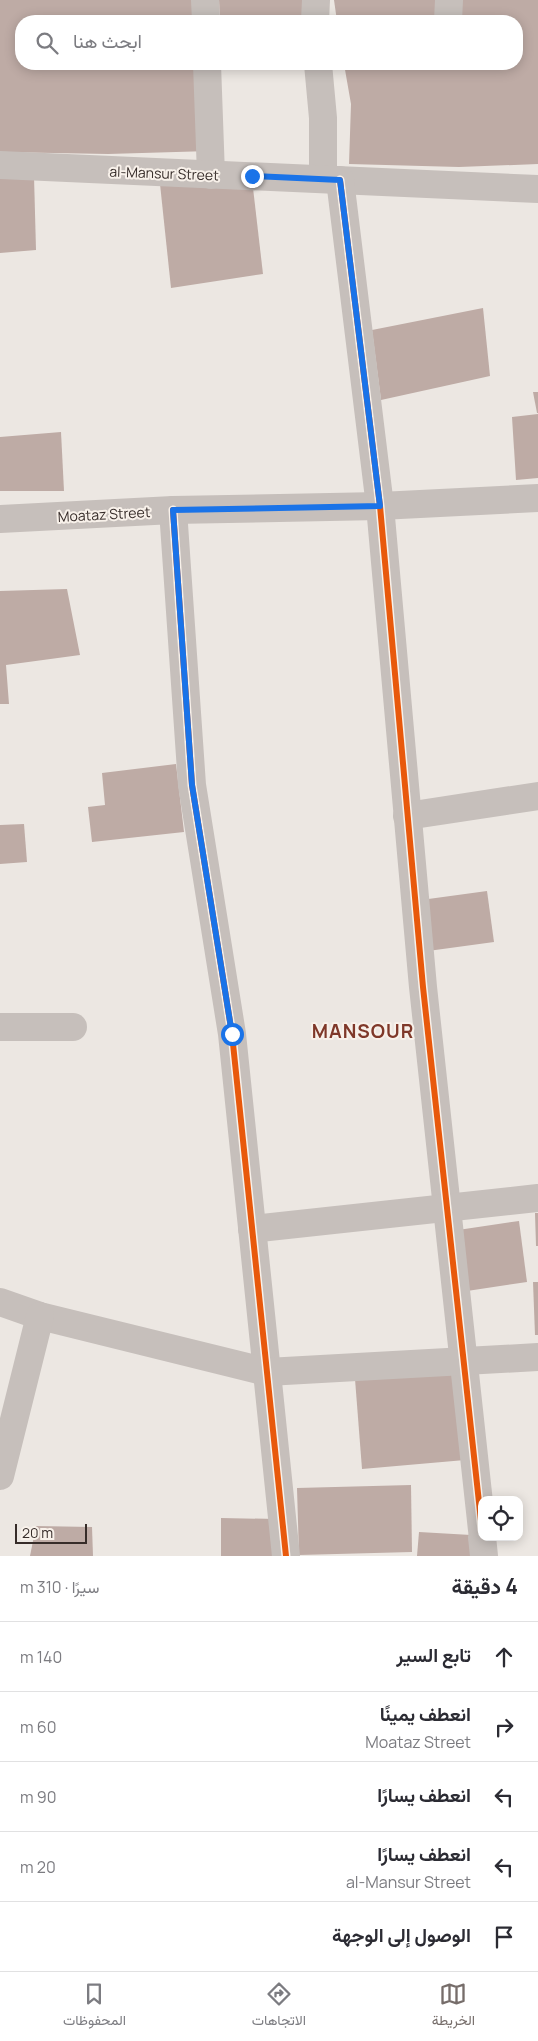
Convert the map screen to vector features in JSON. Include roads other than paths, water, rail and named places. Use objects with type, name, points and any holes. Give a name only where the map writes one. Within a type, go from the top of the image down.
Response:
[{"type":"street","points":[[205,0],[206,15]]},
{"type":"street","points":[[316,0],[316,15]]},
{"type":"street","points":[[448,15],[449,0]]},
{"type":"street","points":[[207,70],[211,175]]},
{"type":"street","points":[[319,70],[331,180],[380,506],[423,987],[479,1496]]},
{"type":"street","name":"al-Mansur Street","points":[[0,166],[538,189]]},
{"type":"street","name":"Moataz Street","points":[[0,519],[173,510],[380,506],[538,498]]},
{"type":"street","points":[[173,510],[192,785],[232,1034],[286,1556]]},
{"type":"street","points":[[408,816],[538,796]]},
{"type":"street","points":[[0,1027],[73,1026]]},
{"type":"street","points":[[252,1230],[538,1198]]},
{"type":"street","points":[[0,1302],[40,1316],[267,1372],[538,1357]]},
{"type":"street","points":[[0,1476],[40,1316]]},
{"type":"street","points":[[482,1541],[484,1556]]},
{"type":"district","name":"MANSOUR","points":[[363,1031]]}]
